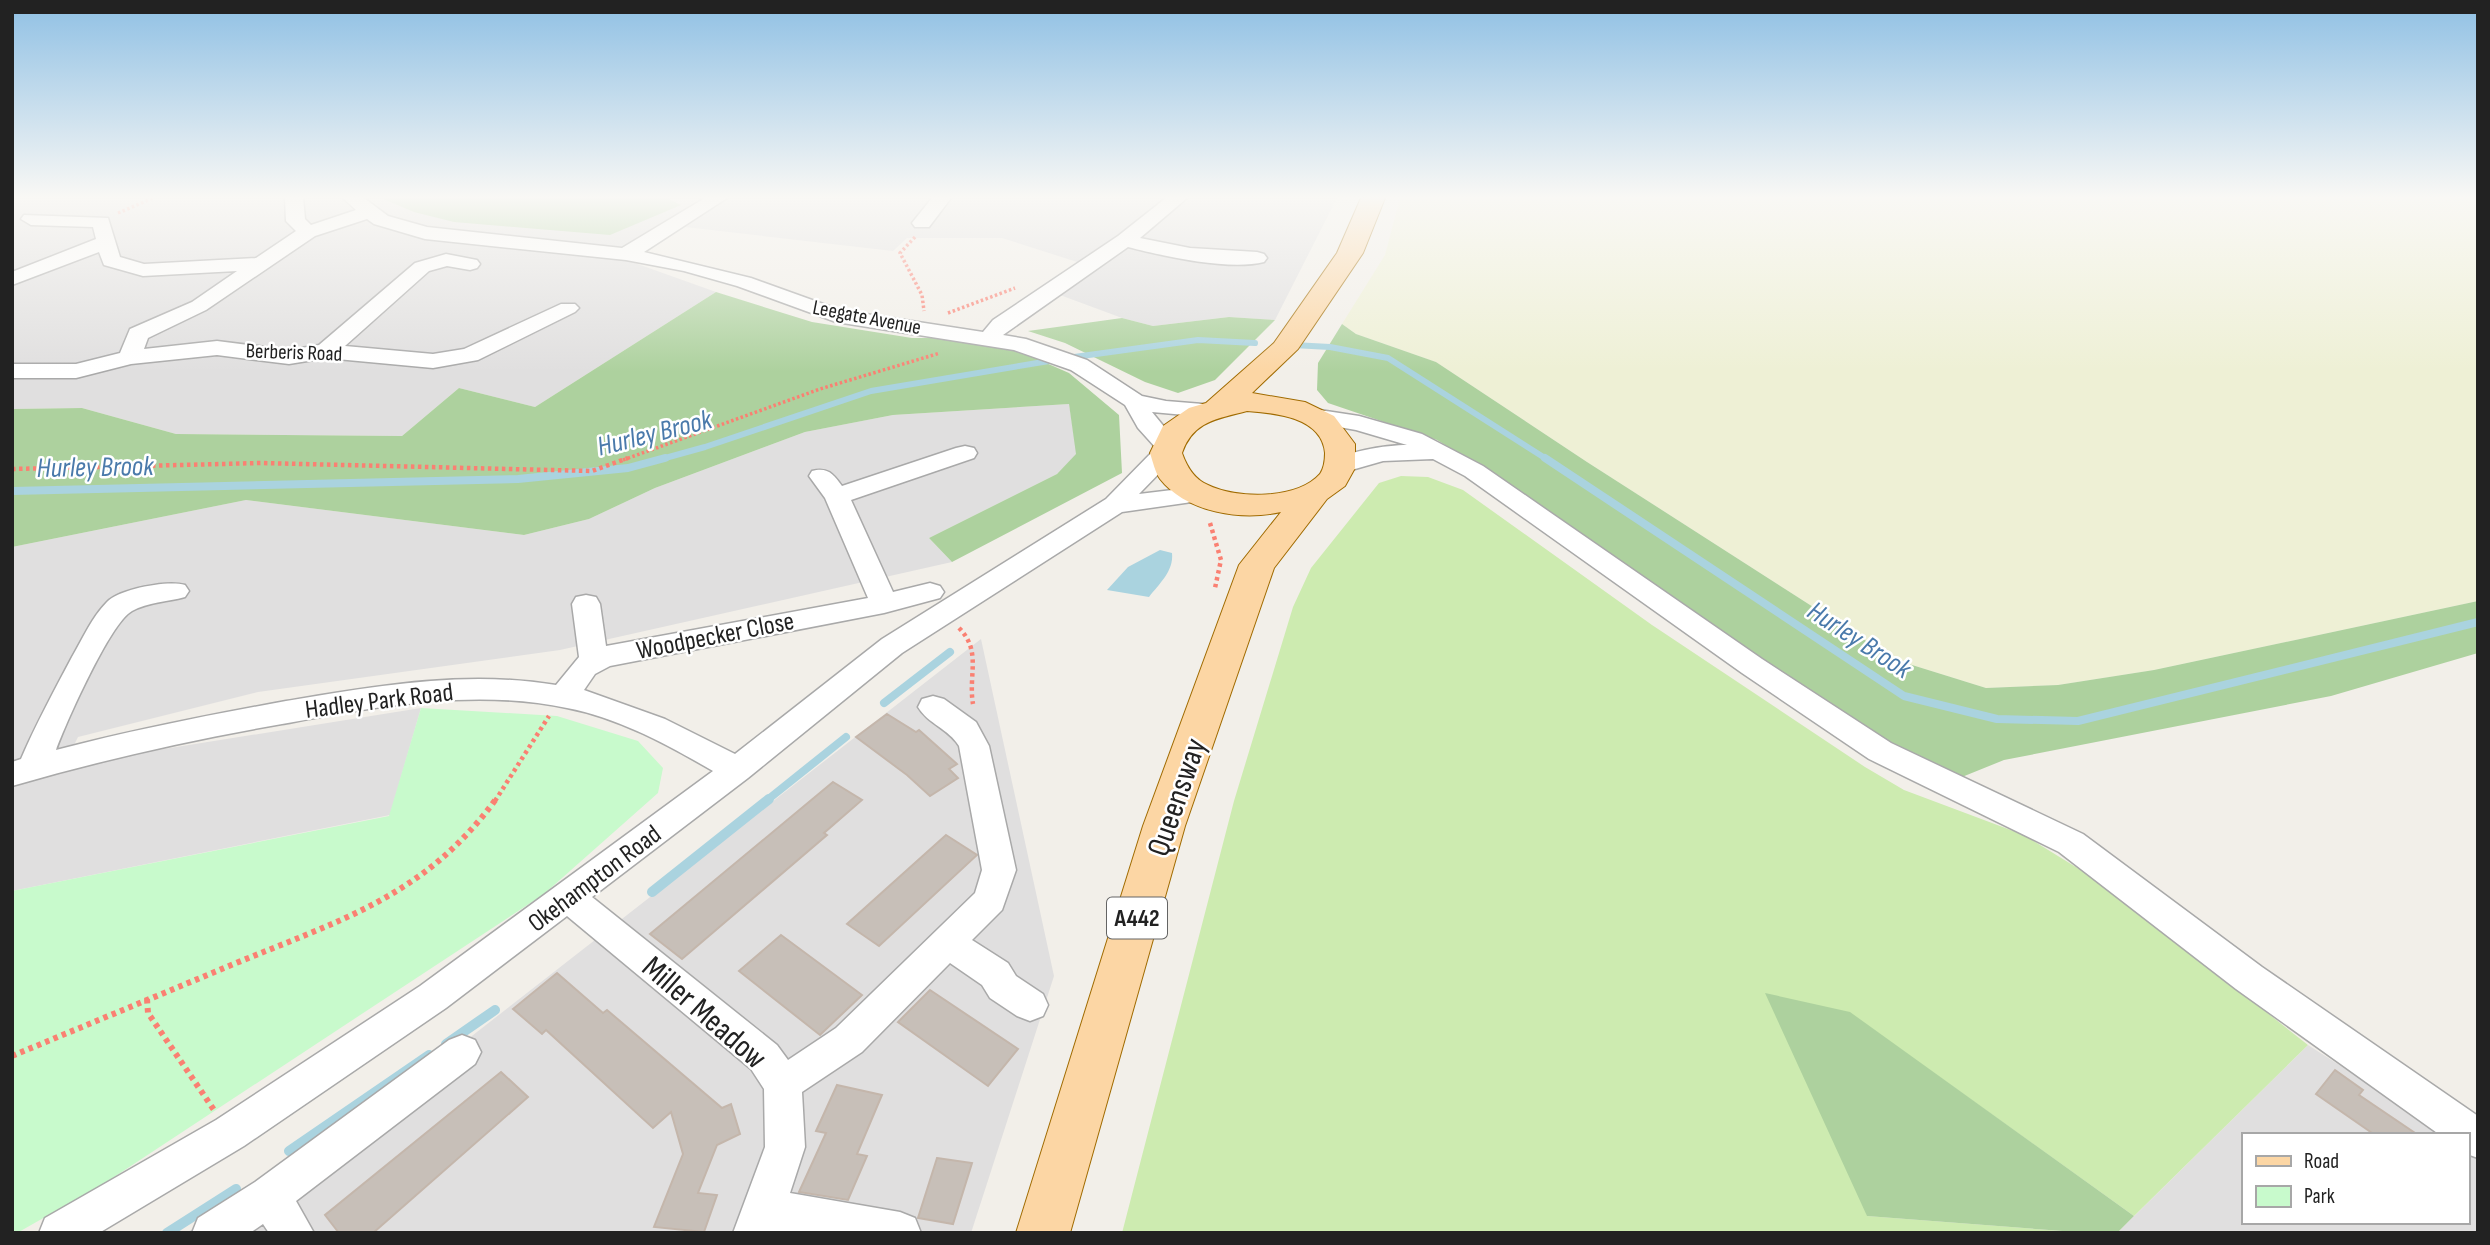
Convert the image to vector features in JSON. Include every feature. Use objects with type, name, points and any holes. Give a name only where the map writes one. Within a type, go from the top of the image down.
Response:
[{"type":"main road","points":[[1257,565],[1245,530],[1210,500],[1174,476],[1168,469],[1166,449],[1174,431],[1189,419],[1213,408],[1286,347],[1348,256]]},
{"type":"main road","points":[[1286,347],[1288,384],[1307,413]]},
{"type":"main road","points":[[1213,408],[1266,403],[1307,413],[1332,430],[1342,447],[1341,466]]},
{"type":"main road","name":"A442","points":[[1257,565],[1314,494],[1331,481],[1341,466]]},
{"type":"main road","name":"A442","points":[[1210,500],[1255,508],[1287,504],[1314,494]]},
{"type":"main road","name":"Queensway","points":[[1043,1233],[1164,826],[1257,565]]},
{"type":"street","points":[[12,279],[57,256]]},
{"type":"street","points":[[110,256],[111,261],[143,270],[260,264]]},
{"type":"street","points":[[130,357],[138,334],[199,306],[272,256]]},
{"type":"street","name":"Leegate Avenue","points":[[637,256],[687,266],[744,282],[836,316],[922,325],[1052,354],[1074,363],[1134,401],[1166,408],[1213,408]]},
{"type":"street","points":[[989,338],[1001,325],[1102,256]]},
{"type":"street","points":[[1200,256],[1257,258]]},
{"type":"street","points":[[326,351],[422,267],[446,260],[470,264]]},
{"type":"street","name":"Berberis Road","points":[[12,371],[76,371],[130,357],[217,348],[289,356],[326,351],[433,361],[470,355],[568,308]]},
{"type":"street","name":"Leegate Avenue","points":[[1134,401],[1146,423],[1166,449]]},
{"type":"street","points":[[1307,413],[1359,423],[1414,439],[1474,471],[1741,658],[1880,751],[2071,843],[2249,978],[2478,1139]]},
{"type":"street","name":"Okehampton Road","points":[[60,1233],[230,1133],[433,997],[737,770],[892,646],[1115,505],[1166,449]]},
{"type":"street","points":[[1341,466],[1374,454],[1400,451],[1441,454]]},
{"type":"street","points":[[884,604],[829,486],[965,453]]},
{"type":"street","name":"Okehampton Road","points":[[1115,505],[1210,500]]},
{"type":"street","points":[[22,771],[105,623],[119,606],[137,598],[175,591]]},
{"type":"street","name":"Woodpecker Close","points":[[594,660],[884,604],[930,592]]},
{"type":"street","points":[[564,696],[585,667],[594,660],[586,604]]},
{"type":"street","name":"Hadley Park Road","points":[[22,771],[113,745],[381,696],[460,689],[510,690],[564,696],[599,704],[737,770]]},
{"type":"street","points":[[783,1084],[849,1040],[990,900],[999,870],[974,746],[965,730],[933,707]]},
{"type":"street","name":"Miller Meadow","points":[[569,898],[764,1057],[783,1084],[785,1147],[760,1221]]},
{"type":"street","points":[[948,943],[995,974],[1003,987],[1030,1005]]},
{"type":"street","points":[[213,1233],[270,1196],[463,1052]]},
{"type":"street","points":[[270,1196],[293,1233]]},
{"type":"street","points":[[760,1221],[901,1233]]},
{"type":"path","points":[[902,256],[922,295],[922,325],[1027,284]]},
{"type":"path","points":[[12,469],[262,463],[592,471],[820,389],[989,338]]},
{"type":"path","points":[[12,1056],[379,903],[415,883],[449,855],[485,816],[535,734],[564,696]]},
{"type":"path","points":[[147,999],[148,1013],[230,1133]]},
{"type":"shaded area","points":[[12,256],[641,256],[632,262],[716,292],[535,407],[459,388],[402,436],[176,434],[82,408],[12,409]]},
{"type":"shaded area","points":[[1059,256],[1307,256],[1275,320],[1229,317],[1153,326],[1122,318],[1060,295],[1096,268]]},
{"type":"shaded area","points":[[1069,404],[1077,454],[1057,474],[929,538],[952,562],[560,650],[258,692],[78,737],[64,765],[421,708],[390,815],[12,891],[12,547],[246,500],[524,535],[589,519],[655,488],[805,432],[893,415]]},
{"type":"shaded area","points":[[981,639],[1054,976],[971,1233],[186,1233],[241,1199],[468,1039]]},
{"type":"shaded area","points":[[2308,1045],[2446,1133],[2242,1133],[2242,1224],[2469,1224],[2469,1147],[2478,1153],[2478,1233],[2117,1233]]},
{"type":"green space","points":[[1384,256],[2478,256],[2478,601],[2154,670],[2058,685],[1986,688],[1896,660],[1436,362],[1356,334],[1342,324]]},
{"type":"green space","points":[[716,292],[812,322],[912,338],[989,338],[1069,373],[1119,415],[1122,473],[952,562],[929,538],[1057,474],[1076,454],[1069,404],[893,415],[805,432],[655,488],[589,519],[524,535],[246,500],[12,547],[12,409],[82,408],[176,434],[402,436],[459,388],[535,407]]},
{"type":"green space","points":[[1229,317],[1275,320],[1215,380],[1178,393],[1145,382],[1065,343],[1028,331],[1122,318],[1153,326]]},
{"type":"green space","points":[[1342,324],[1356,334],[1436,362],[1896,660],[1986,688],[2058,685],[2154,670],[2478,601],[2478,653],[2331,696],[2004,760],[1957,779],[1825,710],[1512,486],[1437,440],[1328,403],[1317,390],[1318,363]]},
{"type":"green space","points":[[1401,476],[1428,477],[1463,490],[1652,625],[1865,767],[1904,790],[2024,835],[2105,885],[2308,1045],[2134,1216],[1850,1013],[1867,1216],[2089,1233],[1122,1233],[1234,801],[1293,607],[1311,568],[1379,483]]},
{"type":"green space","points":[[421,708],[557,716],[638,741],[663,768],[658,793],[544,894],[105,1183],[17,1233],[12,1233],[12,891],[389,816]]},
{"type":"green space","points":[[1765,993],[1850,1012],[2134,1216],[2117,1233],[2089,1233],[1867,1216]]},
{"type":"water","points":[[1160,550],[1172,553],[1171,566],[1149,597],[1107,590],[1128,567]]},
{"type":"building","points":[[887,714],[916,732],[919,730],[957,764],[949,769],[958,778],[930,796],[856,737]]},
{"type":"building","points":[[833,782],[862,800],[824,833],[827,835],[682,959],[650,934]]},
{"type":"building","points":[[946,835],[977,855],[879,946],[847,924]]},
{"type":"building","points":[[781,935],[862,995],[820,1035],[739,971]]},
{"type":"building","points":[[557,973],[603,1013],[607,1010],[722,1108],[731,1104],[740,1134],[717,1145],[698,1193],[717,1195],[704,1232],[654,1227],[683,1154],[671,1112],[653,1128],[546,1030],[542,1034],[513,1009]]},
{"type":"building","points":[[930,990],[1018,1049],[988,1086],[898,1022]]},
{"type":"building","points":[[2335,1070],[2363,1090],[2359,1095],[2415,1133],[2372,1133],[2316,1094]]},
{"type":"building","points":[[501,1072],[528,1097],[373,1233],[339,1233],[325,1215]]},
{"type":"building","points":[[837,1085],[882,1095],[857,1154],[867,1156],[848,1200],[799,1192],[826,1133],[816,1131]]},
{"type":"building","points":[[937,1158],[972,1163],[953,1224],[918,1218]]},
{"type":"waterway","name":"Hurley Brook","points":[[1067,358],[1198,340],[1255,343]]},
{"type":"waterway","name":"Hurley Brook","points":[[1293,345],[1330,347],[1388,358],[1548,460]]},
{"type":"waterway","name":"Hurley Brook","points":[[658,460],[705,447],[871,391],[1055,360]]},
{"type":"waterway","name":"Hurley Brook","points":[[12,491],[518,479],[628,468],[665,458]]},
{"type":"waterway","name":"Hurley Brook","points":[[1545,458],[1904,696],[1997,719],[2078,721],[2478,622]]},
{"type":"waterway","points":[[884,703],[950,652]]},
{"type":"waterway","points":[[766,801],[846,737]]},
{"type":"waterway","points":[[652,892],[769,799]]},
{"type":"waterway","points":[[446,1044],[495,1010]]},
{"type":"waterway","points":[[289,1151],[429,1055]]},
{"type":"waterway","points":[[167,1233],[236,1189]]}]
